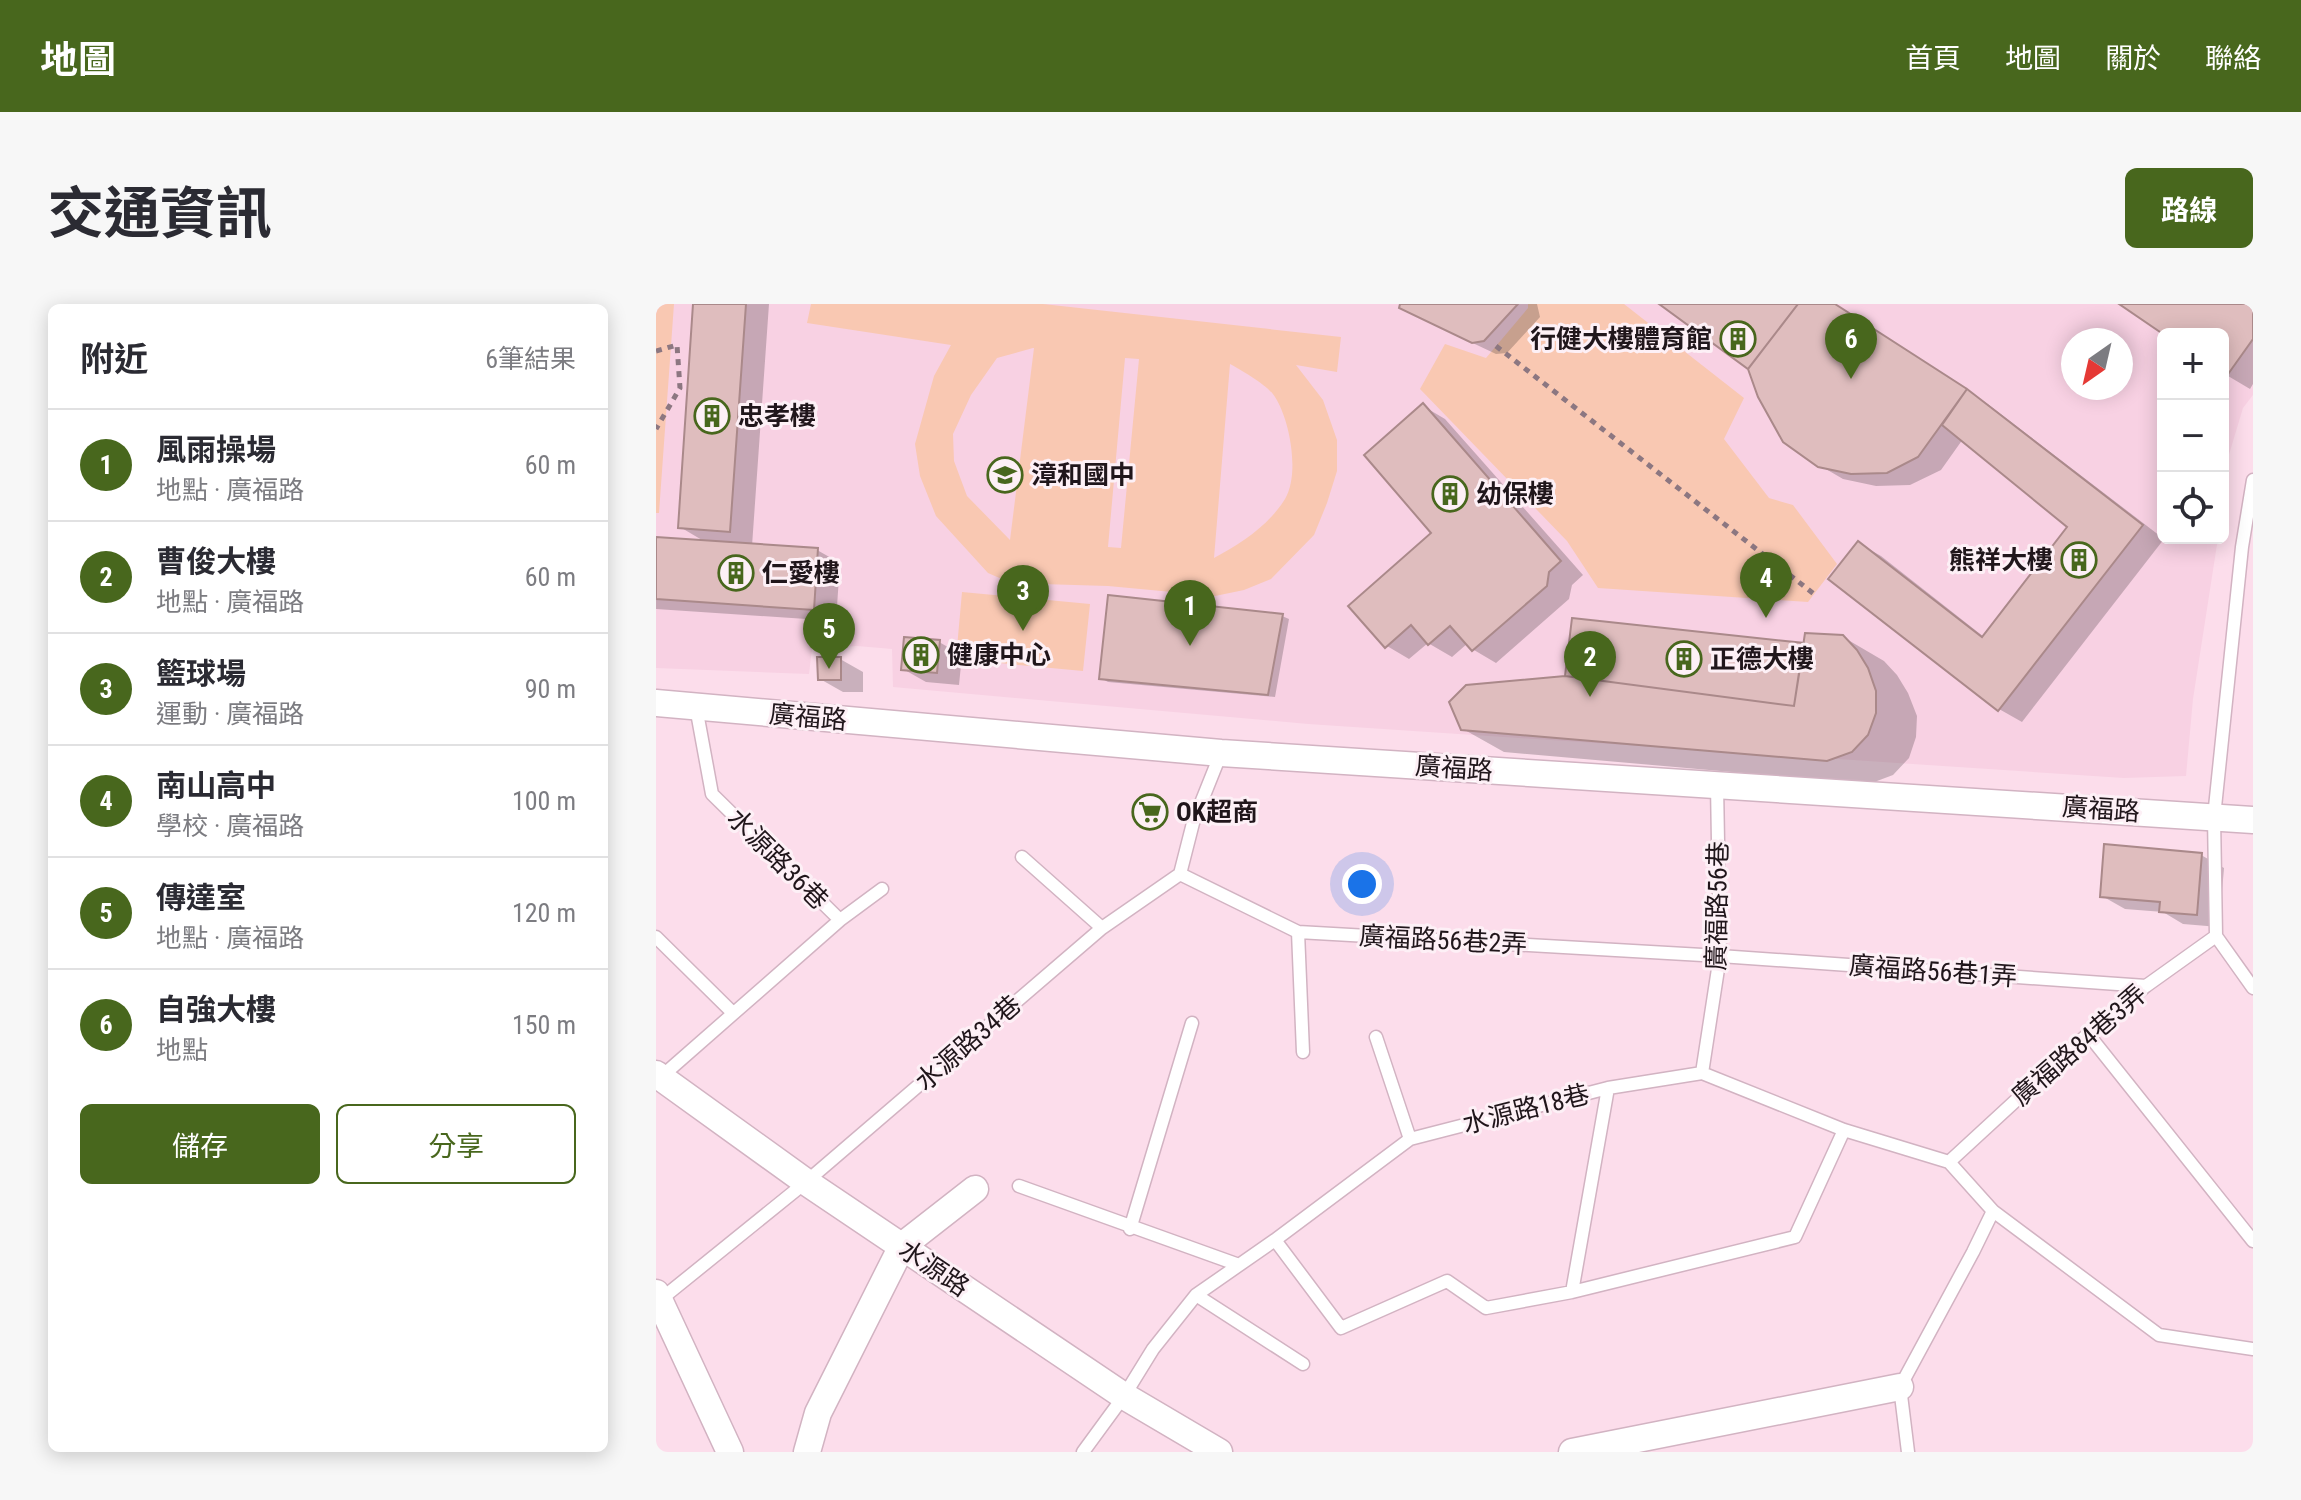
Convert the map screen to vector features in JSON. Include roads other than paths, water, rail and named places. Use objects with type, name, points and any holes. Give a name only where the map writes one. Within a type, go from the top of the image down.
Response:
[{"type":"street","name":"廣福路","points":[[656,703],[1221,753],[2253,820]]},
{"type":"street","name":"水源路","points":[[658,1075],[806,1182],[1124,1396],[1219,1452]]},
{"type":"street","points":[[807,1452],[818,1413],[902,1246],[975,1189]]},
{"type":"street","points":[[658,1298],[730,1452]]},
{"type":"street","points":[[1572,1452],[1900,1387]]},
{"type":"lane","points":[[2253,480],[2242,547],[2214,817],[2216,936],[2253,988]]},
{"type":"lane","name":"水源路36巷","points":[[658,1075],[840,920],[712,794],[696,707]]},
{"type":"lane","points":[[1180,874],[1193,823],[1221,753]]},
{"type":"lane","name":"廣福路56巷","points":[[1702,1073],[1720,956],[1717,785]]},
{"type":"lane","points":[[1022,857],[1102,928]]},
{"type":"lane","name":"水源路34巷","points":[[658,1298],[806,1182],[1102,928],[1180,874]]},
{"type":"lane","name":"廣福路56巷2弄","points":[[1180,874],[1298,932],[1720,956]]},
{"type":"lane","points":[[840,920],[882,889]]},
{"type":"lane","points":[[1298,932],[1303,1052]]},
{"type":"lane","name":"廣福路84巷3弄","points":[[1949,1162],[2088,1034],[2146,986],[2216,936]]},
{"type":"lane","points":[[656,937],[733,1013]]},
{"type":"lane","name":"廣福路56巷1弄","points":[[1720,956],[2146,986]]},
{"type":"lane","points":[[1131,1228],[1192,1023]]},
{"type":"lane","points":[[2088,1034],[2253,1241]]},
{"type":"lane","points":[[1376,1037],[1410,1139]]},
{"type":"lane","name":"水源路18巷","points":[[1083,1452],[1124,1396],[1153,1349],[1196,1295],[1410,1139],[1608,1088],[1702,1073],[1844,1130],[1949,1162]]},
{"type":"lane","points":[[1572,1292],[1608,1088]]},
{"type":"lane","points":[[1275,1240],[1341,1328],[1447,1281],[1486,1308],[1572,1292],[1795,1237],[1844,1130]]},
{"type":"lane","points":[[1949,1162],[1993,1211],[2159,1335],[2253,1349]]},
{"type":"lane","points":[[1019,1186],[1239,1265]]},
{"type":"lane","points":[[1908,1452],[1900,1387],[1993,1211]]},
{"type":"lane","points":[[1196,1295],[1303,1364]]},
{"type":"place","name":"行健大樓體育館","points":[[1738,339]]},
{"type":"place","name":"自強大樓","points":[[1851,379]]},
{"type":"place","name":"忠孝樓","points":[[712,416]]},
{"type":"place","name":"漳和國中","points":[[1005,475]]},
{"type":"place","name":"幼保樓","points":[[1450,494]]},
{"type":"place","name":"熊祥大樓","points":[[2079,560]]},
{"type":"place","name":"仁愛樓","points":[[736,573]]},
{"type":"place","name":"南山高中","points":[[1766,618]]},
{"type":"place","name":"籃球場","points":[[1023,631]]},
{"type":"place","name":"風雨操場","points":[[1190,646]]},
{"type":"place","name":"健康中心","points":[[921,655]]},
{"type":"place","name":"正德大樓","points":[[1684,659]]},
{"type":"place","name":"傳達室","points":[[829,669]]},
{"type":"place","name":"曹俊大樓","points":[[1590,697]]},
{"type":"place","name":"OK超商","points":[[1150,812]]}]
